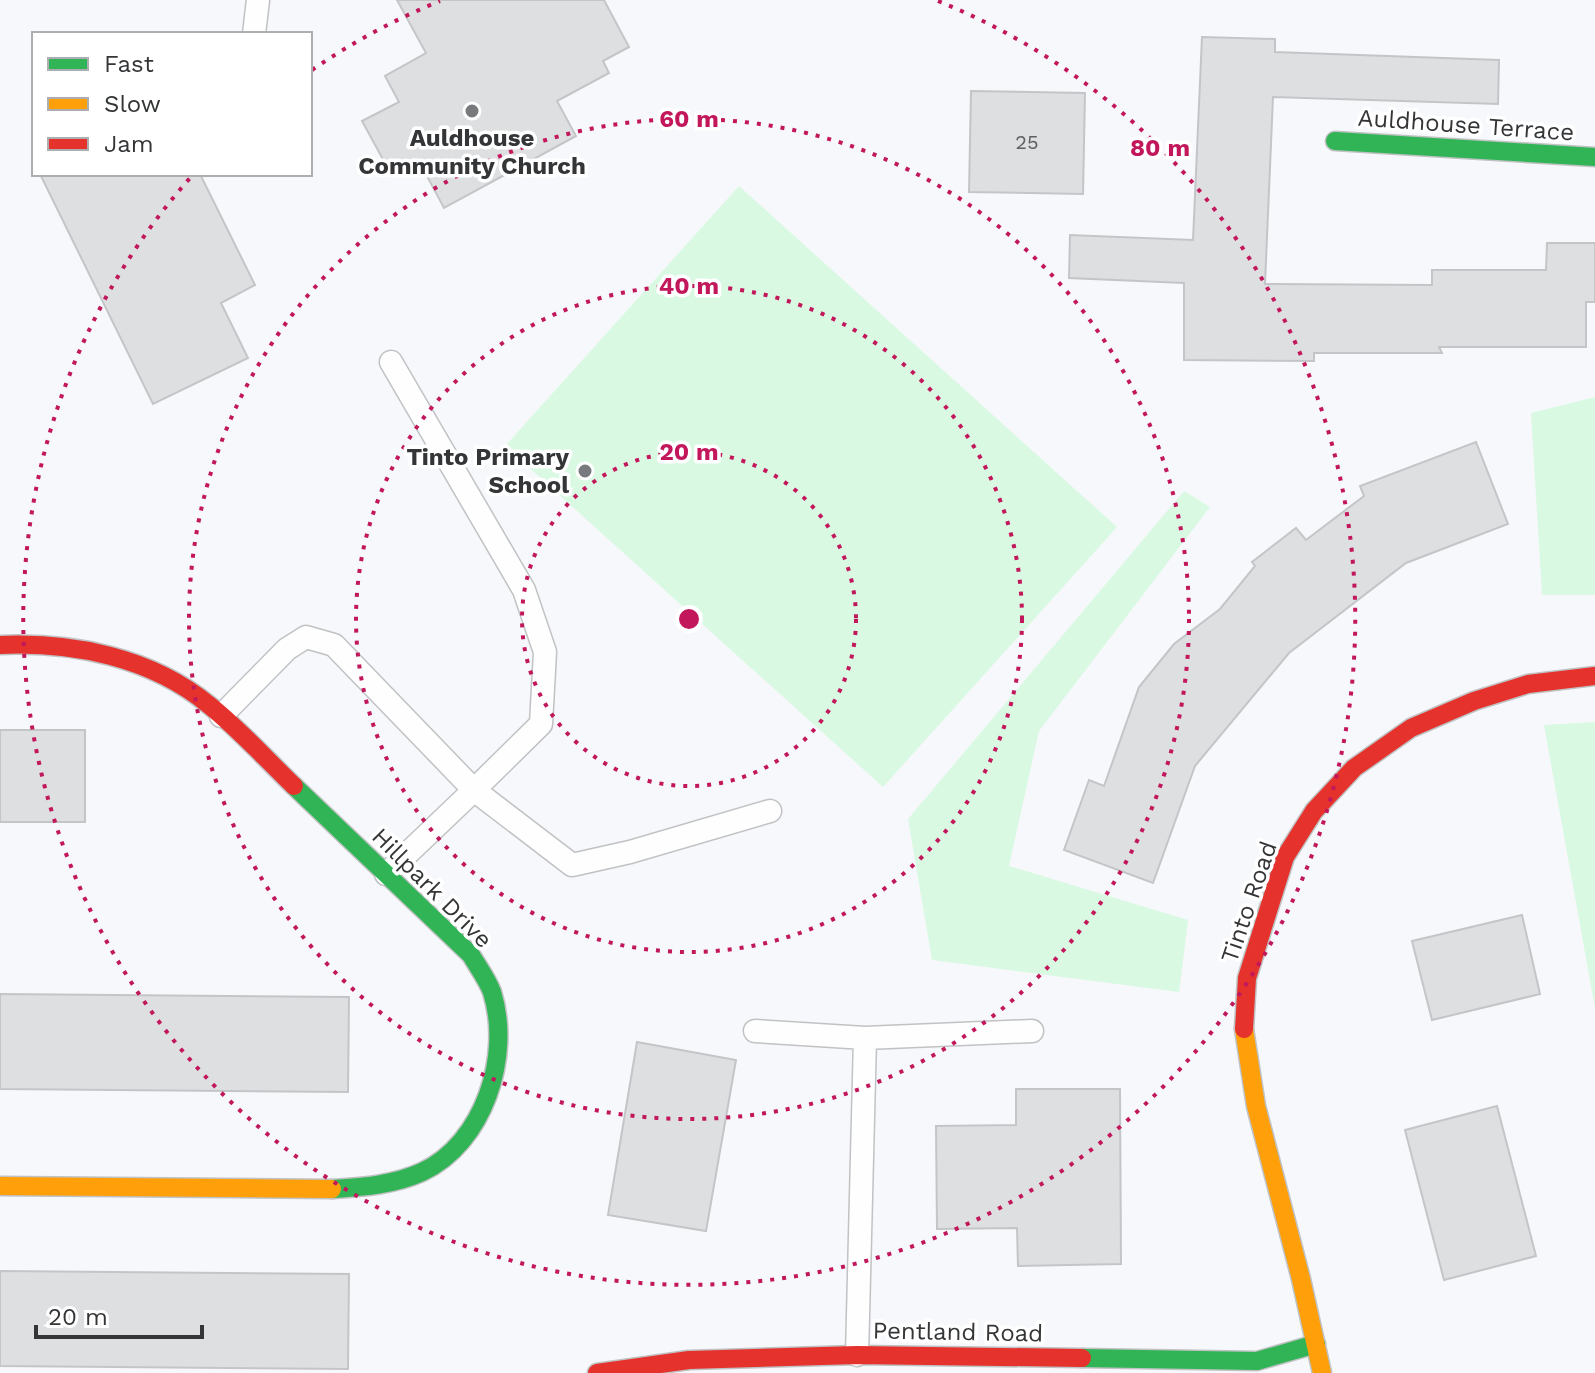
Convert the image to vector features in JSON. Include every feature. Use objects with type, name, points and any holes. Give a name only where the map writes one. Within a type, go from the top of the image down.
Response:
[{"type":"street","name":"Auldhouse Terrace","points":[[1335,141],[1595,157]]},
{"type":"street","name":"Hillpark Drive","points":[[0,645],[74,648],[128,661],[170,678],[221,716],[471,955],[492,992],[500,1033],[496,1066],[485,1102],[461,1140],[436,1164],[404,1178],[316,1190],[0,1186]]},
{"type":"street","name":"Tinto Road","points":[[1322,1373],[1256,1106],[1244,1039],[1247,978],[1285,857],[1314,811],[1354,768],[1411,728],[1474,701],[1528,684],[1595,676]]},
{"type":"street","name":"Pentland Road","points":[[597,1373],[689,1360],[857,1355],[1257,1361],[1316,1344]]},
{"type":"lane","points":[[254,32],[258,0]]},
{"type":"lane","points":[[386,874],[541,724],[545,652],[524,590],[391,362]]},
{"type":"lane","points":[[221,716],[287,649],[306,637],[334,645],[474,790],[572,865],[630,852],[770,811]]},
{"type":"lane","points":[[755,1031],[865,1038],[1032,1031]]},
{"type":"lane","points":[[857,1355],[865,1038]]},
{"type":"green space","points":[[739,186],[1117,527],[883,787],[505,446]]},
{"type":"green space","points":[[1595,397],[1595,595],[1542,595],[1531,413]]},
{"type":"green space","points":[[1184,491],[1210,507],[1039,731],[1009,866],[1188,920],[1179,992],[932,960],[908,819]]},
{"type":"green space","points":[[1595,722],[1595,1008],[1544,725]]},
{"type":"building","name":"Auldhouse Community Church","points":[[397,0],[604,0],[629,47],[603,61],[609,73],[557,101],[576,136],[444,208],[419,161],[392,176],[362,121],[399,102],[385,76],[426,53]]},
{"type":"building","points":[[1202,37],[1275,39],[1275,52],[1499,60],[1498,104],[1273,97],[1265,284],[1432,285],[1432,270],[1546,270],[1547,243],[1595,243],[1595,302],[1586,302],[1586,347],[1439,347],[1442,353],[1314,353],[1314,361],[1184,360],[1184,283],[1069,278],[1070,235],[1193,240]]},
{"type":"building","points":[[971,91],[1085,93],[1083,194],[969,192]]},
{"type":"building","points":[[41,176],[201,176],[255,285],[221,303],[248,358],[153,404]]},
{"type":"building","points":[[1476,442],[1508,524],[1406,563],[1289,653],[1195,766],[1153,883],[1064,850],[1089,780],[1104,786],[1139,687],[1174,644],[1220,609],[1255,566],[1252,562],[1296,528],[1306,540],[1364,496],[1360,486]]},
{"type":"building","points":[[0,730],[85,730],[85,822],[0,822]]},
{"type":"building","points":[[1522,915],[1540,994],[1432,1020],[1412,941]]},
{"type":"building","points":[[0,994],[349,997],[348,1092],[0,1089]]},
{"type":"building","points":[[637,1042],[736,1060],[706,1231],[608,1215]]},
{"type":"building","points":[[1016,1089],[1120,1089],[1121,1264],[1018,1266],[1017,1228],[937,1229],[936,1126],[1016,1125]]},
{"type":"building","points":[[1497,1106],[1536,1256],[1444,1280],[1405,1130]]},
{"type":"building","points":[[0,1271],[349,1274],[348,1369],[0,1366]]},
{"type":"traffic: fast","points":[[1335,141],[1595,157]]},
{"type":"traffic: fast","points":[[294,786],[471,955],[492,992],[497,1017],[498,1043],[488,1095],[462,1141],[444,1159],[422,1172],[378,1185],[332,1189]]},
{"type":"traffic: fast","points":[[1082,1358],[1257,1361],[1316,1344]]},
{"type":"traffic: slow","points":[[1244,1029],[1256,1106],[1322,1373]]},
{"type":"traffic: slow","points":[[0,1186],[332,1189]]},
{"type":"traffic: jam","points":[[0,645],[83,650],[137,664],[162,675],[220,714],[294,786]]},
{"type":"traffic: jam","points":[[1244,1029],[1247,978],[1285,857],[1314,811],[1354,768],[1411,728],[1474,701],[1528,684],[1595,676]]},
{"type":"traffic: jam","points":[[597,1373],[689,1360],[857,1355],[1082,1358]]},
{"type":"place","name":"Auldhouse Community Church","points":[[472,111]]},
{"type":"place","name":"Tinto Primary School","points":[[585,471]]}]
